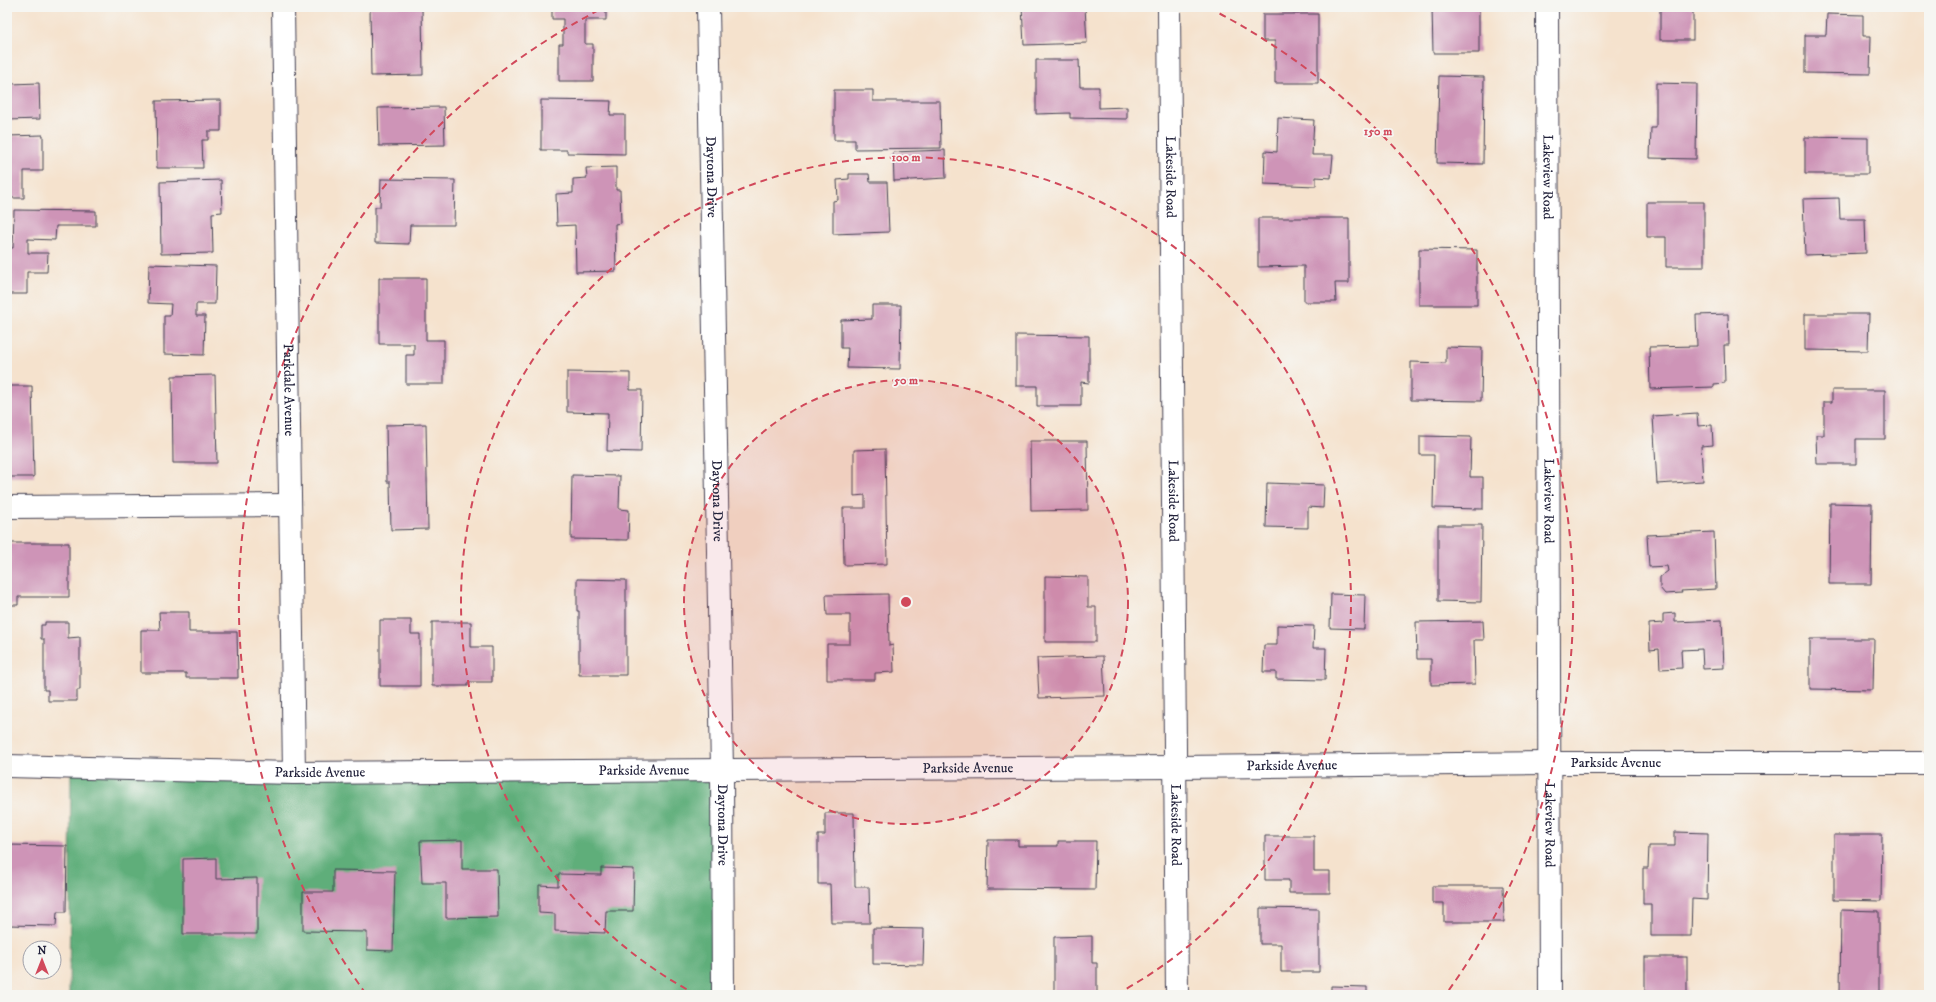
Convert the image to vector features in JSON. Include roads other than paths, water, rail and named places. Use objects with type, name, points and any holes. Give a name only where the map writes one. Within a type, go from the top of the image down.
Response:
[{"type":"street","name":"Parkdale Avenue","points":[[283,7],[294,773]]},
{"type":"street","name":"Daytona Drive","points":[[708,7],[722,770],[723,995]]},
{"type":"street","name":"Lakeside Road","points":[[1169,7],[1177,995]]},
{"type":"street","name":"Lakeview Road","points":[[1547,7],[1550,995]]},
{"type":"street","points":[[7,507],[290,505]]},
{"type":"street","name":"Parkside Avenue","points":[[7,766],[294,773],[1550,763],[1929,763]]}]
